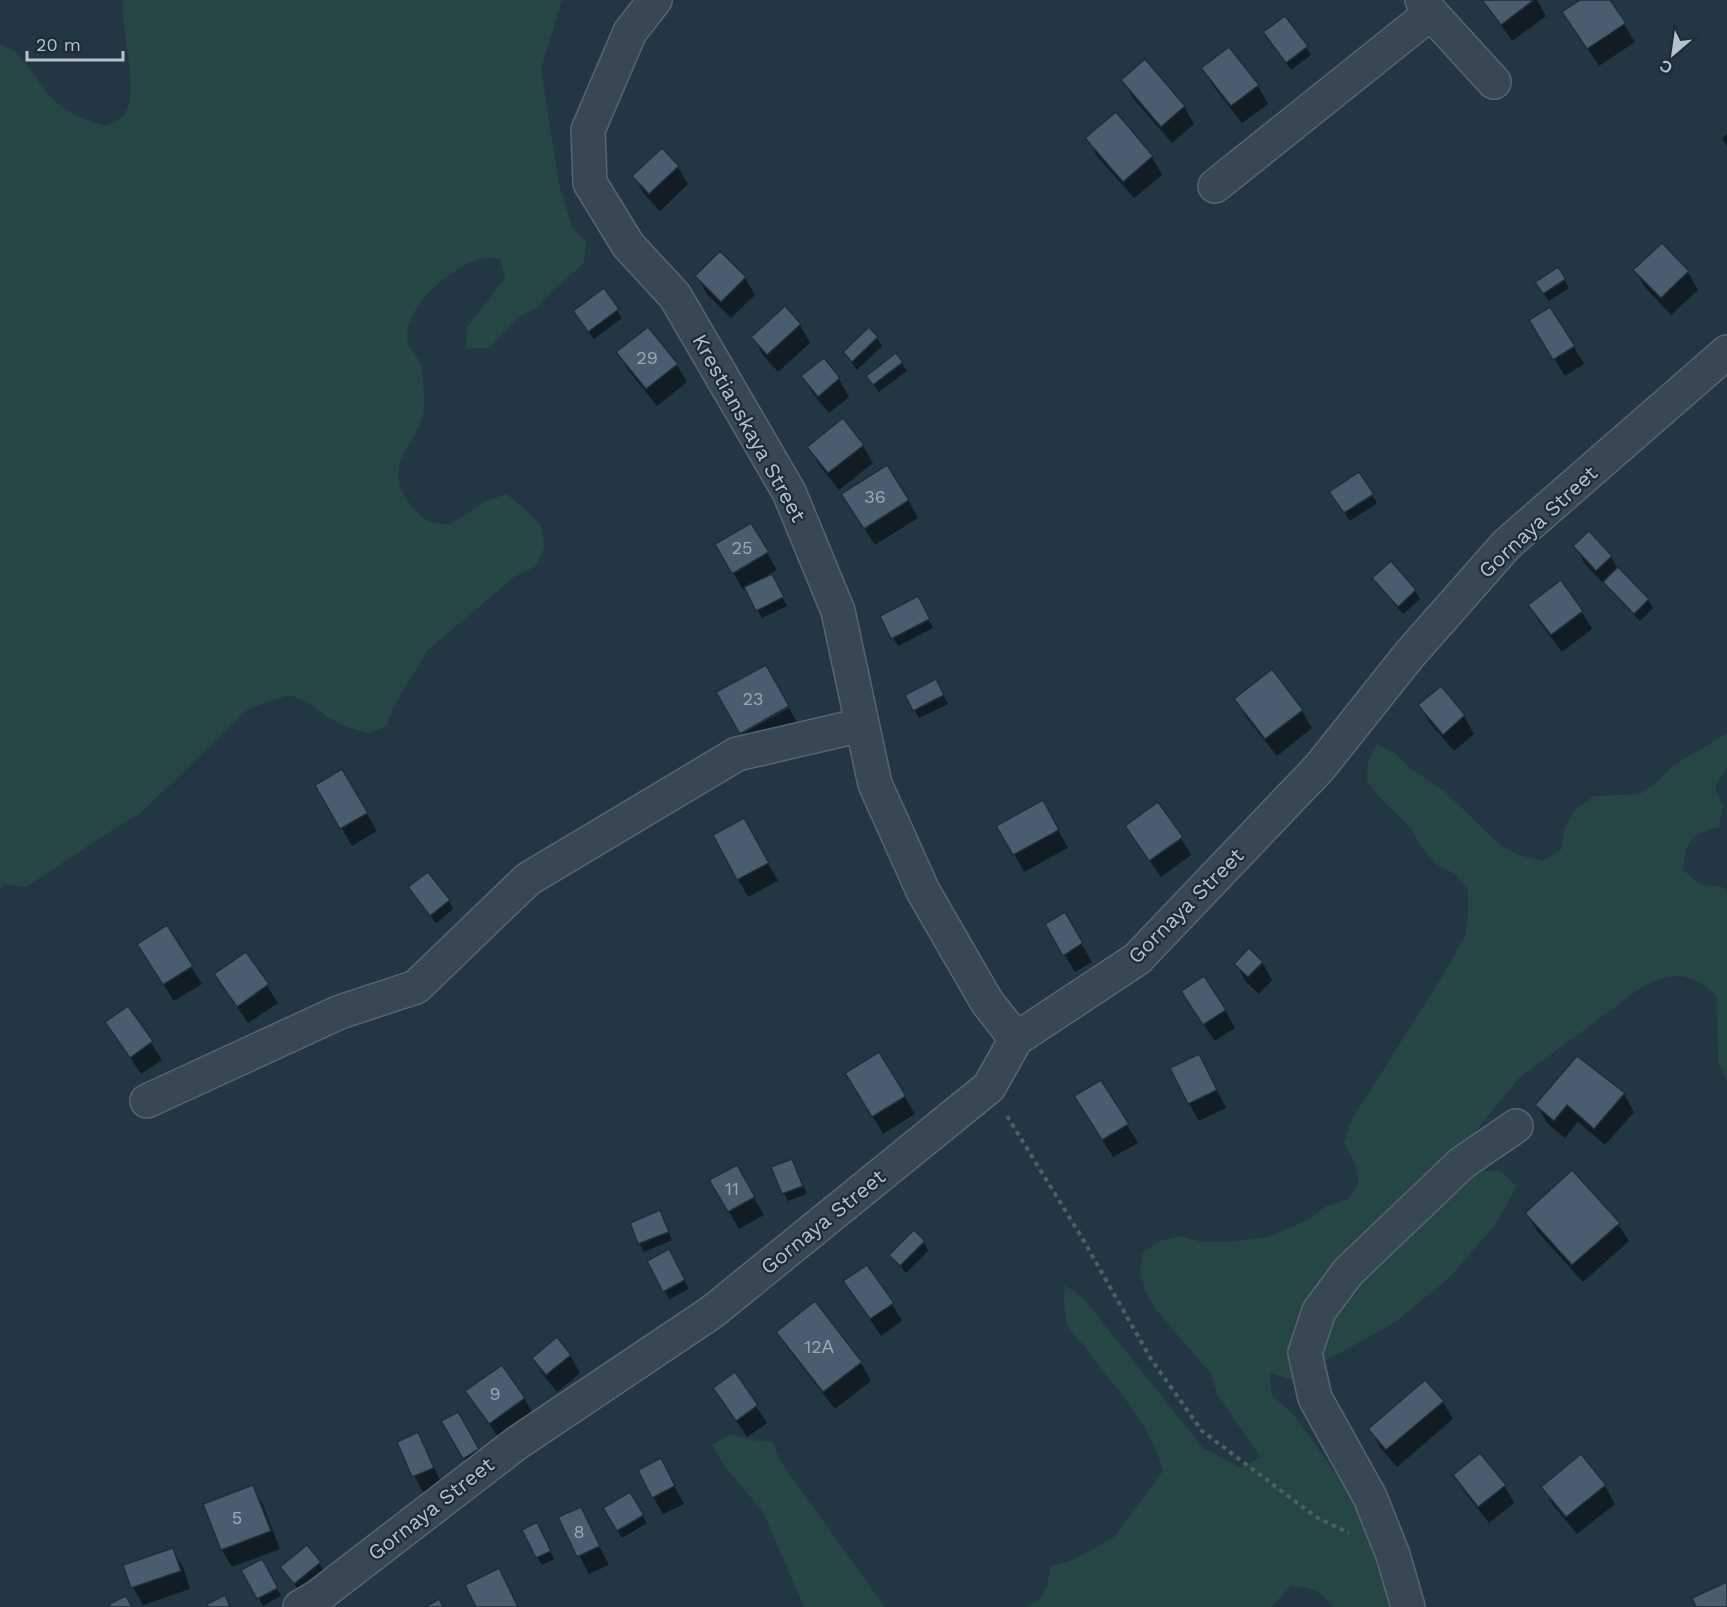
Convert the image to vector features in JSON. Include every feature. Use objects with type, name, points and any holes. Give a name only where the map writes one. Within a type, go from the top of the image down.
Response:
[{"type":"street","name":"Krestianskaya Street","points":[[655,0],[630,32],[588,130],[590,183],[628,244],[675,296],[789,492],[838,611],[875,784],[923,891],[987,1002],[1016,1039]]},
{"type":"street","points":[[1215,186],[1427,7],[1494,82]]},
{"type":"street","name":"Gornaya Street","points":[[300,1607],[317,1597],[517,1443],[712,1312],[989,1087],[1016,1039],[1137,959],[1320,767],[1410,654],[1507,544],[1727,352]]},
{"type":"street","points":[[147,1101],[340,1012],[416,987],[528,879],[736,754],[862,725]]},
{"type":"street","points":[[1408,1607],[1393,1555],[1370,1497],[1315,1398],[1305,1353],[1319,1311],[1348,1272],[1462,1163],[1516,1126]]},
{"type":"path","points":[[989,1087],[1081,1236],[1151,1359],[1202,1431],[1316,1517],[1393,1555]]},
{"type":"green space","points":[[123,0],[562,0],[541,69],[559,184],[572,227],[586,242],[584,263],[537,307],[518,318],[489,348],[466,349],[467,327],[505,278],[500,258],[479,259],[465,265],[441,282],[419,304],[408,330],[408,343],[421,367],[424,404],[418,429],[401,461],[398,473],[400,486],[408,501],[425,519],[435,523],[449,525],[486,501],[506,494],[540,524],[545,546],[536,566],[514,577],[427,651],[394,706],[387,726],[368,733],[346,727],[327,717],[309,703],[290,695],[247,710],[140,814],[26,887],[4,884],[0,888],[0,44],[17,54],[52,98],[64,108],[84,119],[106,126],[122,117],[128,108],[130,95]]},
{"type":"green space","points":[[1727,733],[1727,768],[1715,786],[1723,806],[1719,827],[1702,832],[1691,840],[1683,870],[1701,885],[1723,887],[1727,892],[1727,1081],[1718,1062],[1717,996],[1697,982],[1679,976],[1660,979],[1638,990],[1518,1079],[1460,1151],[1479,1170],[1500,1171],[1517,1186],[1496,1224],[1449,1278],[1399,1319],[1291,1379],[1270,1373],[1272,1396],[1290,1411],[1303,1427],[1361,1510],[1389,1607],[1333,1607],[1315,1591],[1291,1586],[1271,1607],[1027,1607],[1045,1590],[1050,1566],[1073,1560],[1114,1537],[1163,1471],[1157,1453],[1140,1421],[1069,1329],[1064,1300],[1065,1285],[1083,1298],[1203,1448],[1241,1468],[1260,1457],[1217,1394],[1211,1374],[1156,1310],[1145,1291],[1140,1271],[1143,1252],[1160,1241],[1180,1236],[1202,1242],[1268,1237],[1308,1220],[1325,1207],[1347,1200],[1359,1183],[1355,1163],[1344,1143],[1351,1121],[1465,936],[1468,913],[1468,890],[1455,874],[1436,864],[1422,848],[1411,828],[1380,798],[1367,781],[1368,761],[1377,744],[1395,753],[1410,768],[1445,792],[1500,845],[1519,855],[1543,861],[1561,850],[1565,827],[1574,810],[1594,796],[1640,794],[1657,782],[1673,766]]},
{"type":"green space","points":[[731,1434],[751,1440],[773,1442],[780,1461],[885,1607],[804,1607],[763,1512],[722,1463],[712,1445]]},
{"type":"building","points":[[1482,0],[1534,0],[1501,25]]},
{"type":"building","points":[[1580,0],[1610,0],[1626,23],[1587,49],[1562,12]]},
{"type":"building","points":[[1285,16],[1308,46],[1286,63],[1263,32]]},
{"type":"building","points":[[1229,47],[1259,85],[1231,106],[1201,68]]},
{"type":"building","points":[[1145,59],[1185,106],[1161,127],[1121,80]]},
{"type":"building","points":[[1116,112],[1153,156],[1123,182],[1085,138]]},
{"type":"building","points":[[662,148],[679,166],[649,194],[632,176]]},
{"type":"building","points":[[1662,243],[1689,271],[1661,298],[1633,270]]},
{"type":"building","points":[[720,251],[746,277],[721,302],[695,276]]},
{"type":"building","points":[[1558,267],[1566,279],[1543,294],[1535,282]]},
{"type":"building","points":[[604,288],[619,309],[588,332],[573,311]]},
{"type":"building","points":[[785,306],[801,324],[767,355],[751,337]]},
{"type":"building","points":[[1550,307],[1575,346],[1553,360],[1529,320]]},
{"type":"building","points":[[648,327],[678,364],[646,389],[616,352]]},
{"type":"building","points":[[869,327],[878,337],[852,362],[843,352]]},
{"type":"building","points":[[896,353],[903,362],[873,385],[866,376]]},
{"type":"building","points":[[824,358],[840,378],[818,397],[801,376]]},
{"type":"building","points":[[843,418],[864,445],[828,473],[807,447]]},
{"type":"building","points":[[887,465],[909,500],[864,529],[841,494]]},
{"type":"building","points":[[1359,472],[1374,494],[1344,513],[1329,492]]},
{"type":"building","points":[[751,523],[769,552],[732,574],[715,544]]},
{"type":"building","points":[[1589,531],[1612,556],[1596,571],[1573,546]]},
{"type":"building","points":[[1391,561],[1416,590],[1398,607],[1372,578]]},
{"type":"building","points":[[1618,567],[1649,599],[1634,614],[1603,582]]},
{"type":"building","points":[[772,574],[784,597],[756,611],[744,587]]},
{"type":"building","points":[[1561,580],[1583,611],[1551,635],[1528,605]]},
{"type":"building","points":[[918,596],[930,619],[891,639],[880,616]]},
{"type":"building","points":[[766,665],[789,706],[740,734],[716,692]]},
{"type":"building","points":[[1272,669],[1303,710],[1265,739],[1234,699]]},
{"type":"building","points":[[936,679],[944,695],[913,711],[905,695]]},
{"type":"building","points":[[1441,686],[1465,715],[1443,735],[1418,705]]},
{"type":"building","points":[[342,769],[368,813],[340,829],[315,785]]},
{"type":"building","points":[[1043,800],[1059,830],[1013,855],[996,826]]},
{"type":"building","points":[[1158,802],[1183,837],[1149,861],[1125,826]]},
{"type":"building","points":[[744,818],[769,863],[737,880],[713,835]]},
{"type":"building","points":[[428,872],[450,900],[430,916],[408,887]]},
{"type":"building","points":[[1065,912],[1083,943],[1063,956],[1045,924]]},
{"type":"building","points":[[167,925],[193,966],[163,985],[137,944]]},
{"type":"building","points":[[1249,948],[1263,962],[1248,977],[1234,964]]},
{"type":"building","points":[[246,952],[269,984],[237,1007],[214,974]]},
{"type":"building","points":[[1204,976],[1226,1010],[1203,1025],[1181,991]]},
{"type":"building","points":[[128,1006],[153,1041],[130,1058],[105,1022]]},
{"type":"building","points":[[879,1052],[906,1096],[872,1117],[845,1073]]},
{"type":"building","points":[[1199,1054],[1217,1090],[1188,1104],[1170,1068]]},
{"type":"building","points":[[1577,1056],[1625,1093],[1594,1129],[1567,1105],[1554,1121],[1535,1105]]},
{"type":"building","points":[[1101,1080],[1129,1124],[1102,1140],[1074,1096]]},
{"type":"building","points":[[792,1159],[803,1186],[782,1194],[771,1167]]},
{"type":"building","points":[[737,1165],[755,1197],[728,1212],[709,1180]]},
{"type":"building","points":[[1572,1170],[1620,1223],[1572,1265],[1525,1213]]},
{"type":"building","points":[[660,1210],[669,1232],[638,1244],[630,1223]]},
{"type":"building","points":[[914,1230],[925,1241],[900,1266],[889,1255]]},
{"type":"building","points":[[669,1249],[685,1280],[663,1292],[647,1261]]},
{"type":"building","points":[[867,1265],[894,1303],[870,1319],[843,1281]]},
{"type":"building","points":[[815,1301],[862,1362],[823,1392],[776,1332]]},
{"type":"building","points":[[557,1337],[571,1355],[546,1375],[532,1358]]},
{"type":"building","points":[[502,1365],[525,1398],[489,1424],[465,1391]]},
{"type":"building","points":[[735,1372],[758,1405],[736,1421],[713,1388]]},
{"type":"building","points":[[1425,1380],[1444,1401],[1386,1450],[1368,1429]]},
{"type":"building","points":[[458,1412],[479,1449],[463,1459],[441,1421]]},
{"type":"building","points":[[418,1432],[434,1468],[412,1477],[397,1442]]},
{"type":"building","points":[[1480,1453],[1506,1485],[1478,1507],[1453,1475]]},
{"type":"building","points":[[1581,1454],[1606,1485],[1566,1517],[1541,1487]]},
{"type":"building","points":[[661,1458],[675,1486],[652,1498],[638,1470]]},
{"type":"building","points":[[253,1485],[271,1531],[221,1550],[203,1504]]},
{"type":"building","points":[[630,1492],[644,1515],[617,1531],[603,1508]]},
{"type":"building","points":[[581,1507],[600,1546],[577,1557],[558,1517]]},
{"type":"building","points":[[537,1522],[551,1551],[536,1558],[522,1530]]},
{"type":"building","points":[[307,1545],[321,1562],[294,1584],[280,1567]]},
{"type":"building","points":[[173,1548],[181,1571],[131,1588],[123,1565]]},
{"type":"building","points":[[262,1559],[278,1588],[257,1599],[241,1570]]},
{"type":"building","points":[[499,1568],[518,1607],[476,1607],[465,1585]]},
{"type":"building","points":[[1727,1582],[1727,1607],[1696,1607],[1692,1598]]},
{"type":"building","points":[[225,1595],[230,1607],[208,1607],[207,1604]]},
{"type":"building","points":[[126,1596],[132,1607],[111,1607],[109,1604]]},
{"type":"building","points":[[439,1599],[443,1607],[425,1607]]}]
